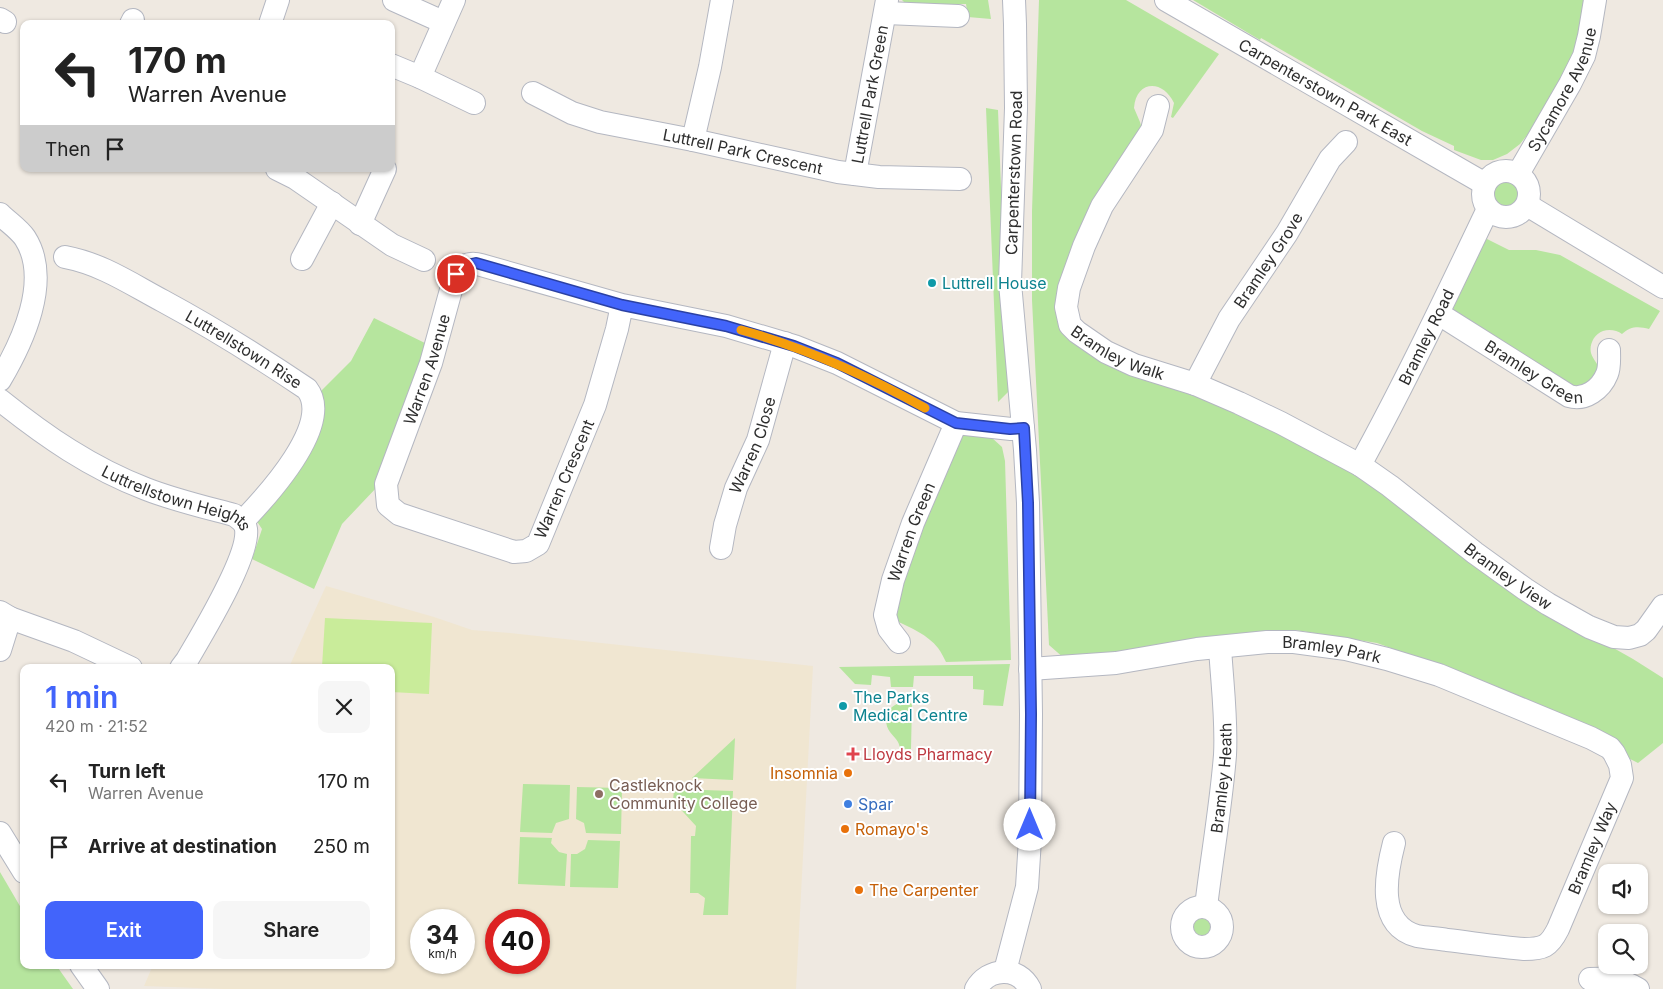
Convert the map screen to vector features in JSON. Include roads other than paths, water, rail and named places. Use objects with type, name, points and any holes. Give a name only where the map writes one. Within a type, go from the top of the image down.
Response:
[{"type":"street","points":[[271,20],[278,0]]},
{"type":"street","points":[[394,0],[443,22]]},
{"type":"street","points":[[420,76],[454,0]]},
{"type":"street","points":[[693,140],[710,68],[722,0]]},
{"type":"street","name":"Carpenterstown Road","points":[[1005,971],[1027,887],[1029,865],[1030,669],[1028,503],[1024,428],[1010,283],[1016,108],[1014,0]]},
{"type":"street","name":"Carpenterstown Park East","points":[[1166,0],[1485,184]]},
{"type":"street","name":"Sycamore Avenue","points":[[1518,174],[1584,56],[1595,0]]},
{"type":"street","name":"Luttrell Park Green","points":[[855,174],[886,7],[958,16]]},
{"type":"street","points":[[395,67],[420,76],[474,103]]},
{"type":"street","name":"Luttrell Park Crescent","points":[[533,93],[571,113],[600,122],[787,161],[855,174],[907,178],[960,178]]},
{"type":"street","name":"Bramley Walk","points":[[1158,106],[1152,130],[1113,189],[1094,222],[1069,288],[1066,307],[1070,325],[1106,352],[1134,365],[1196,384],[1280,422],[1360,465]]},
{"type":"street","name":"Bramley Grove","points":[[1196,384],[1229,319],[1287,233],[1330,159],[1346,142]]},
{"type":"street","points":[[1511,171],[1518,174],[1528,184],[1529,198],[1527,205],[1516,215],[1508,217],[1494,214],[1488,209],[1483,197],[1485,184],[1496,173],[1511,171]]},
{"type":"street","points":[[283,172],[295,178],[392,245],[424,260]]},
{"type":"street","points":[[360,224],[384,172]]},
{"type":"street","points":[[302,258],[332,203]]},
{"type":"street","points":[[1527,205],[1663,287]]},
{"type":"street","name":"Bramley Road","points":[[1360,465],[1393,406],[1439,314],[1468,248],[1488,209]]},
{"type":"street","points":[[0,214],[26,238],[34,254],[36,270],[34,293],[27,325],[15,354],[0,380]]},
{"type":"street","name":"Luttrellstown Rise","points":[[65,257],[88,262],[156,297],[242,347],[301,385],[311,394],[315,409],[314,418],[291,464],[278,483],[243,521]]},
{"type":"street","name":"Warren Avenue","points":[[386,493],[386,484],[431,363],[452,286],[459,269],[476,263],[622,305],[726,326],[785,344],[837,363],[956,423],[1010,429],[1024,428]]},
{"type":"street","name":"Warren Crescent","points":[[386,493],[388,505],[399,514],[514,552],[526,552],[538,544],[596,405],[622,305]]},
{"type":"street","name":"Bramley Green","points":[[1439,314],[1575,398],[1587,395],[1603,382],[1608,368],[1609,350]]},
{"type":"street","name":"Warren Close","points":[[721,548],[725,525],[736,488],[758,440],[785,344]]},
{"type":"street","name":"Luttrellstown Heights","points":[[0,400],[60,446],[116,476],[148,490],[234,515],[243,521],[246,529],[245,541],[232,576],[184,664]]},
{"type":"street","name":"Warren Green","points":[[899,642],[889,630],[885,615],[893,580],[913,523],[956,423]]},
{"type":"street","name":"Bramley View","points":[[1360,465],[1525,589],[1589,627],[1614,637],[1629,638],[1646,630],[1663,606]]},
{"type":"street","points":[[0,650],[5,615],[74,641],[123,664]]},
{"type":"street","name":"Bramley Park","points":[[1030,669],[1116,663],[1220,647],[1267,642],[1294,642],[1346,649],[1439,675],[1572,729],[1610,748],[1614,754]]},
{"type":"street","name":"Bramley Heath","points":[[1206,907],[1225,753],[1220,647]]},
{"type":"street","name":"Bramley Way","points":[[1394,843],[1387,879],[1388,902],[1395,924],[1417,936],[1524,950],[1540,948],[1551,941],[1558,929],[1622,778],[1620,766],[1614,754]]},
{"type":"street","points":[[0,833],[20,866]]},
{"type":"street","points":[[84,969],[98,989]]},
{"type":"street","points":[[976,989],[988,975],[999,971],[1005,971],[1021,977],[1030,989]]},
{"type":"street","points":[[1590,979],[1609,978],[1621,980],[1638,989]]},
{"type":"place","name":"Luttrell House","points":[[932,283]]},
{"type":"place","name":"The Parks Medical Centre","points":[[843,706]]},
{"type":"place","name":"Lloyds Pharmacy","points":[[853,754]]},
{"type":"place","name":"Insomnia","points":[[848,773]]},
{"type":"place","name":"Castleknock Community College","points":[[599,794]]},
{"type":"place","name":"Spar","points":[[848,804]]},
{"type":"place","name":"Romayo's","points":[[845,829]]},
{"type":"place","name":"The Carpenter","points":[[859,890]]}]
